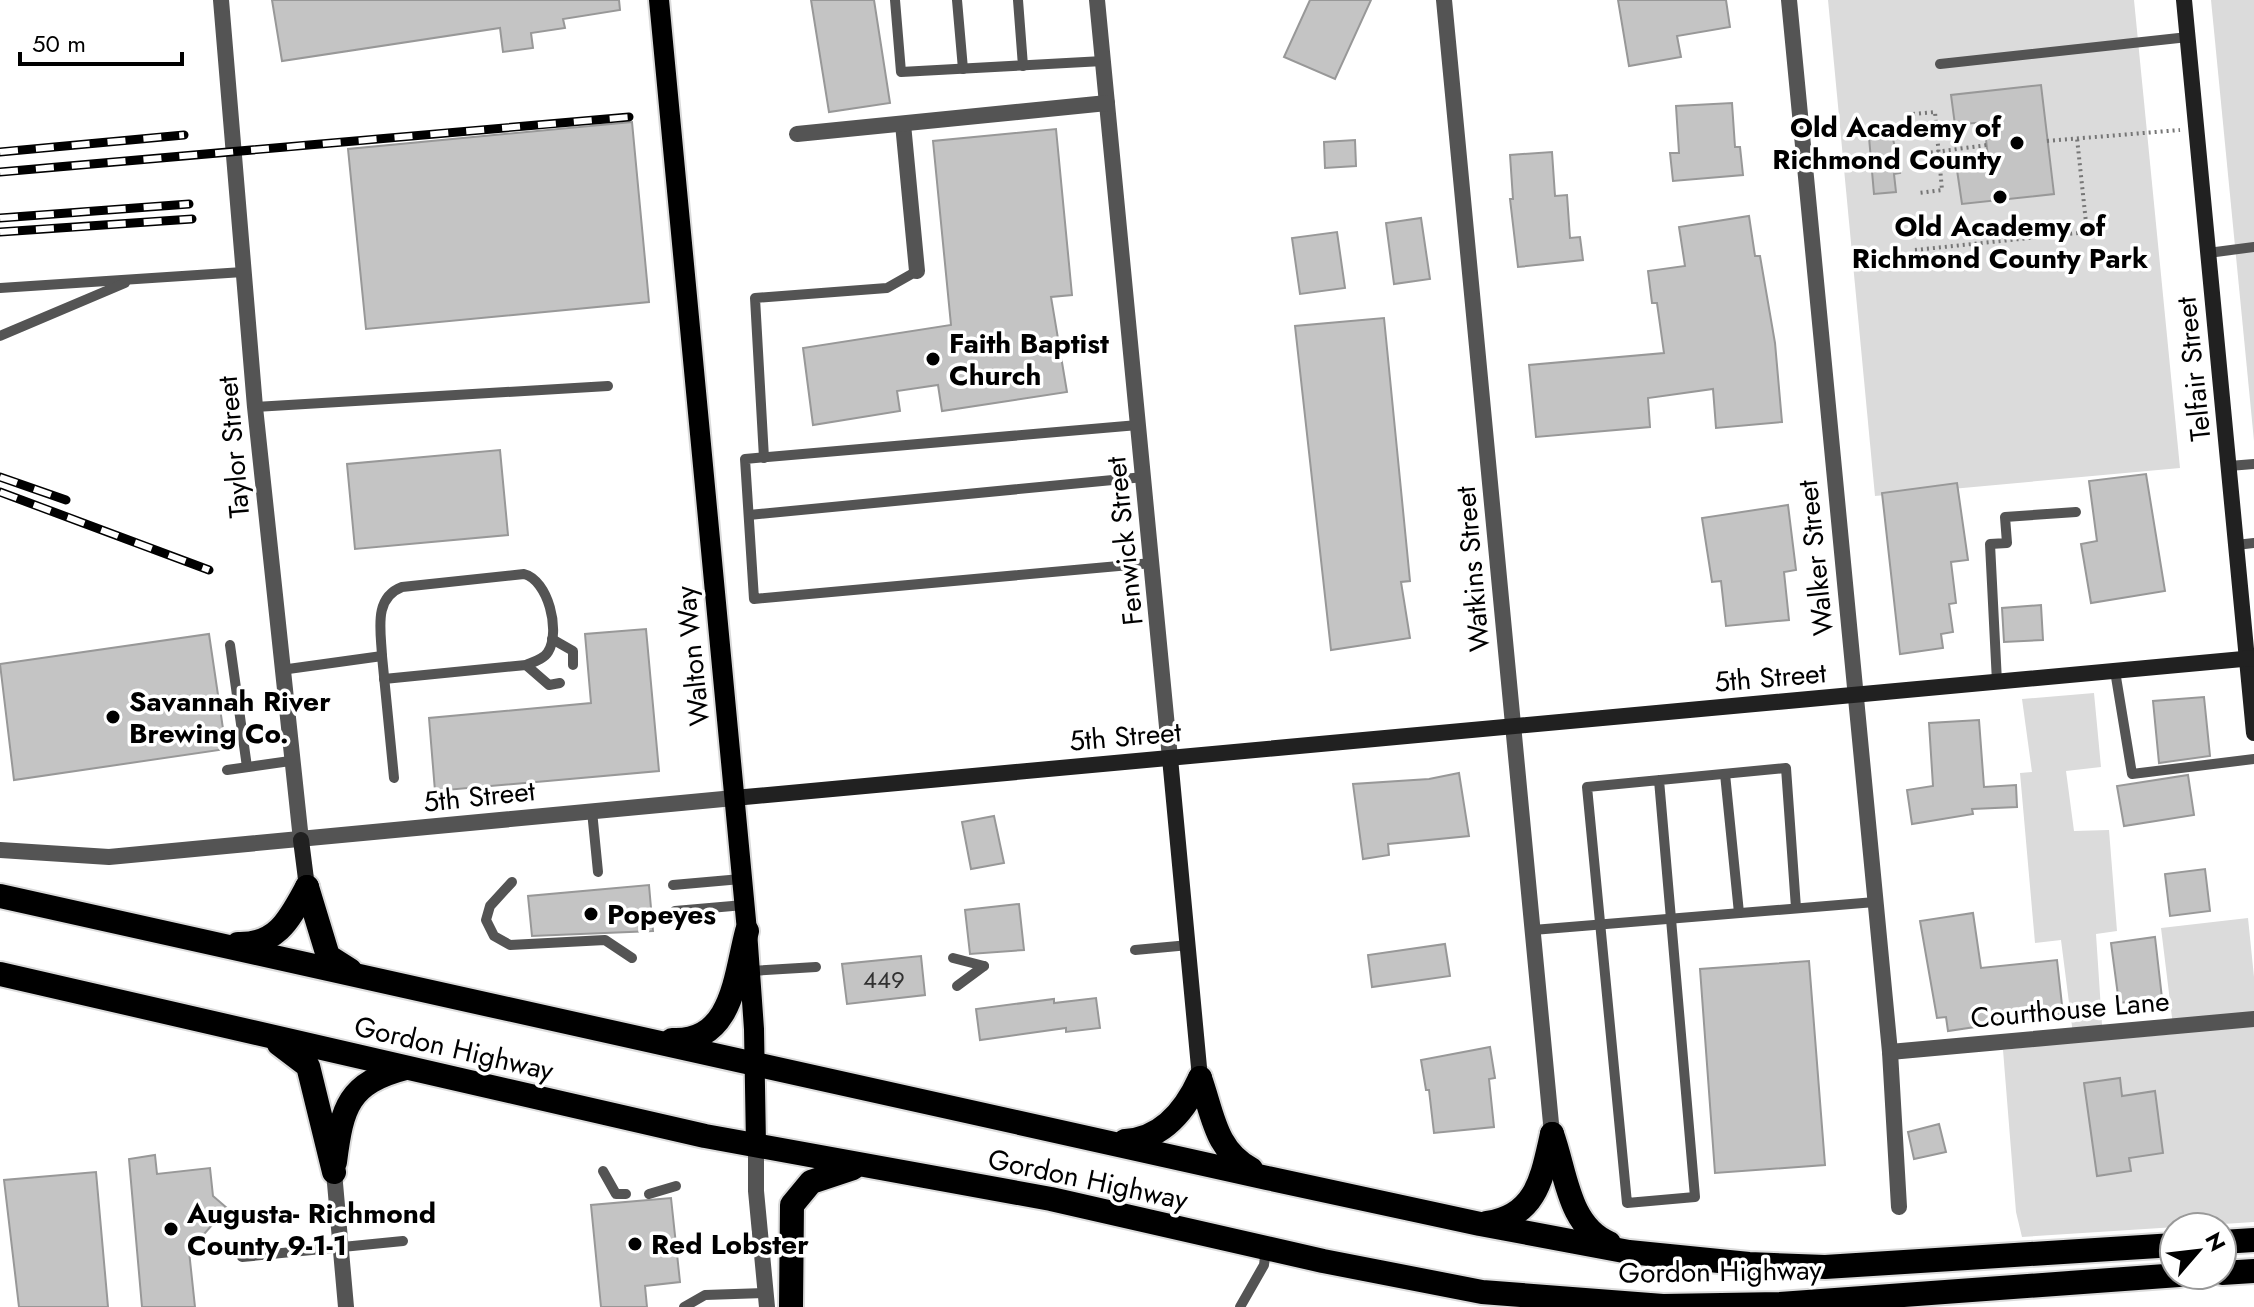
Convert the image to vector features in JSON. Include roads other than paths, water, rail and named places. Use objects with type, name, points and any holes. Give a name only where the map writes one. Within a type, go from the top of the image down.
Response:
[{"type":"highway","points":[[218,944],[255,945],[276,935],[289,920],[307,887]]},
{"type":"highway","points":[[307,887],[328,956],[335,963],[370,979]]},
{"type":"highway","name":"Gordon Highway","points":[[0,896],[1267,1178],[1480,1224],[1629,1252],[1749,1264],[1825,1267],[2158,1246]]},
{"type":"highway","points":[[645,1039],[688,1041],[711,1032],[727,1010],[747,931]]},
{"type":"highway","name":"Gordon Highway","points":[[0,974],[266,1037],[756,1145],[1051,1199],[1266,1249],[1482,1292],[1662,1307],[1780,1304],[2158,1277]]},
{"type":"highway","points":[[266,1037],[296,1054],[308,1066],[334,1172]]},
{"type":"highway","points":[[334,1172],[341,1118],[349,1100],[369,1081],[406,1068]]},
{"type":"highway","points":[[1108,1142],[1145,1140],[1156,1134],[1191,1098],[1200,1078]]},
{"type":"highway","points":[[1200,1078],[1226,1151],[1236,1162],[1267,1178]]},
{"type":"highway","points":[[1480,1224],[1508,1220],[1531,1199],[1543,1172],[1552,1134]]},
{"type":"highway","points":[[1552,1134],[1576,1212],[1584,1226],[1592,1236],[1629,1252]]},
{"type":"highway","points":[[791,1307],[792,1205],[811,1182],[859,1166]]},
{"type":"highway","points":[[1323,1261],[1402,1291],[1476,1307]]},
{"type":"main road","name":"Walton Way","points":[[659,0],[747,931],[755,1063],[756,1145]]},
{"type":"main road","name":"Telfair Street","points":[[2184,0],[2236,545],[2250,659],[2254,733]]},
{"type":"main road","name":"5th Street","points":[[734,798],[2250,659]]},
{"type":"main road","name":"Fenwick Street","points":[[1170,758],[1200,1078]]},
{"type":"main road","name":"Taylor Street","points":[[301,840],[307,887]]},
{"type":"street","name":"Taylor Street","points":[[221,0],[255,407],[290,761],[301,840]]},
{"type":"street","name":"Fenwick Street","points":[[1097,0],[1170,758]]},
{"type":"street","name":"Watkins Street","points":[[1444,0],[1552,1134]]},
{"type":"street","name":"Walker Street","points":[[1789,0],[1890,1052],[1899,1207]]},
{"type":"street","points":[[797,134],[1107,103]]},
{"type":"street","points":[[903,124],[917,271]]},
{"type":"street","name":"5th Street","points":[[0,850],[109,857],[734,798]]},
{"type":"street","name":"Courthouse Lane","points":[[1890,1052],[2254,1019]]},
{"type":"street","name":"Walton Way","points":[[756,1145],[766,1300]]},
{"type":"street","points":[[334,1172],[346,1307]]},
{"type":"lane","points":[[895,0],[901,72],[1103,61]]},
{"type":"lane","points":[[957,0],[963,69]]},
{"type":"lane","points":[[1018,0],[1023,66]]},
{"type":"lane","points":[[1940,64],[2188,37]]},
{"type":"lane","points":[[2208,253],[2254,247]]},
{"type":"lane","points":[[764,458],[755,298],[887,288],[917,271]]},
{"type":"lane","points":[[0,288],[243,272]]},
{"type":"lane","points":[[0,336],[134,279]]},
{"type":"lane","points":[[255,407],[608,386]]},
{"type":"lane","points":[[1138,425],[745,459],[754,599],[1152,563]]},
{"type":"lane","points":[[2229,466],[2254,464]]},
{"type":"lane","points":[[749,515],[1144,477]]},
{"type":"lane","points":[[1997,682],[1990,544],[2007,543],[2005,517],[2076,512]]},
{"type":"lane","points":[[2236,545],[2254,543]]},
{"type":"lane","points":[[384,679],[526,665],[549,651],[552,639],[545,592],[537,580],[524,574],[391,591],[380,616],[382,656],[384,679],[394,778]]},
{"type":"lane","points":[[552,639],[573,651],[573,665]]},
{"type":"lane","points":[[230,645],[247,767]]},
{"type":"lane","points":[[281,670],[382,656]]},
{"type":"lane","points":[[526,665],[549,685],[560,683]]},
{"type":"lane","points":[[2115,671],[2132,774],[2254,759]]},
{"type":"lane","points":[[227,770],[290,761]]},
{"type":"lane","points":[[1659,780],[1695,1197],[1627,1203],[1587,787],[1659,780],[1725,774],[1786,768],[1796,908]]},
{"type":"lane","points":[[1725,774],[1739,913]]},
{"type":"lane","points":[[592,811],[598,872]]},
{"type":"lane","points":[[673,885],[741,879]]},
{"type":"lane","points":[[512,882],[490,906],[486,920],[494,936],[510,945],[605,940],[632,958]]},
{"type":"lane","points":[[1533,930],[1875,902]]},
{"type":"lane","points":[[675,911],[744,905]]},
{"type":"lane","points":[[1135,950],[1189,945]]},
{"type":"lane","points":[[953,958],[984,966],[957,986]]},
{"type":"lane","points":[[750,971],[816,967]]},
{"type":"lane","points":[[603,1171],[616,1194],[626,1194]]},
{"type":"lane","points":[[649,1194],[676,1186]]},
{"type":"lane","points":[[242,1257],[403,1241]]},
{"type":"lane","points":[[1240,1307],[1264,1265],[1266,1249]]},
{"type":"lane","points":[[684,1307],[705,1295],[766,1300]]},
{"type":"railway","points":[[0,172],[629,117]]},
{"type":"railway","points":[[0,152],[184,135]]},
{"type":"railway","points":[[0,218],[189,204]]},
{"type":"railway","points":[[0,232],[192,219]]},
{"type":"railway","points":[[0,477],[66,500]]},
{"type":"railway","points":[[0,492],[209,570]]},
{"type":"place","name":"Old Academy of Richmond County","points":[[2017,143]]},
{"type":"place","name":"Old Academy of Richmond County Park","points":[[2000,197]]},
{"type":"place","name":"Faith Baptist Church","points":[[933,359]]},
{"type":"place","name":"Savannah River Brewing Co.","points":[[113,717]]},
{"type":"place","name":"Popeyes","points":[[591,914]]},
{"type":"place","name":"Augusta- Richmond County 9-1-1","points":[[171,1229]]},
{"type":"place","name":"Red Lobster","points":[[635,1244]]}]
